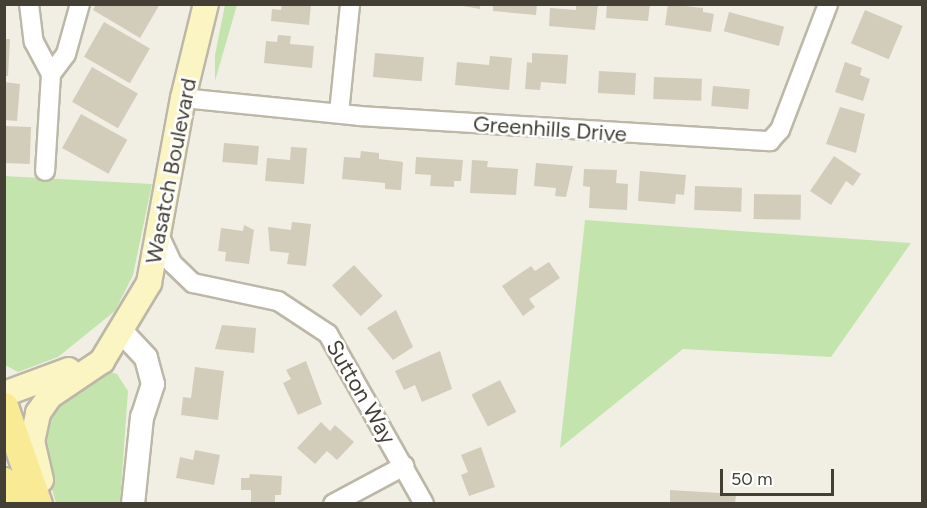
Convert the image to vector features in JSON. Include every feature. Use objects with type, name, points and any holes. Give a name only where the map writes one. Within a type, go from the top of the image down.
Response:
[{"type":"main road","name":"Wasatch Boulevard","points":[[47,504],[32,442],[38,413],[50,396],[102,361],[122,332],[149,283],[160,237],[183,98],[206,4]]},
{"type":"main road","name":"Wasatch Boulevard","points":[[4,394],[68,371],[122,332]]},
{"type":"main road","points":[[4,406],[38,504]]},
{"type":"main road","points":[[4,445],[24,504]]},
{"type":"main road","points":[[4,481],[12,504]]},
{"type":"street","points":[[29,4],[36,47],[51,74],[45,171]]},
{"type":"street","points":[[51,74],[66,54],[80,4]]},
{"type":"street","points":[[339,113],[350,4]]},
{"type":"street","name":"Greenhills Drive","points":[[183,98],[339,113],[770,141],[780,130],[823,6]]},
{"type":"street","name":"Sutton Way","points":[[160,237],[182,276],[205,287],[278,301],[319,326],[338,347],[424,504]]},
{"type":"street","points":[[122,332],[146,357],[152,377],[140,429],[133,504]]},
{"type":"street","points":[[333,504],[404,466]]},
{"type":"green space","points":[[225,5],[237,5],[215,81],[215,55]]},
{"type":"green space","points":[[4,176],[152,184],[133,275],[115,311],[58,357],[18,372],[5,365]]},
{"type":"green space","points":[[585,220],[911,243],[831,357],[683,349],[560,448]]},
{"type":"green space","points":[[107,371],[117,374],[128,391],[120,503],[56,503],[42,454],[45,417]]},
{"type":"building","points":[[96,4],[160,4],[140,38],[93,10]]},
{"type":"building","points":[[282,4],[311,4],[309,25],[271,21],[272,9],[281,10]]},
{"type":"building","points":[[452,4],[480,4],[480,9]]},
{"type":"building","points":[[493,4],[537,4],[536,15],[493,11]]},
{"type":"building","points":[[576,4],[598,4],[595,30],[549,26],[550,8],[576,10]]},
{"type":"building","points":[[607,4],[650,4],[648,21],[606,18]]},
{"type":"building","points":[[668,4],[703,8],[703,12],[714,14],[711,32],[665,25]]},
{"type":"building","points":[[865,10],[903,26],[889,59],[851,43]]},
{"type":"building","points":[[729,12],[784,27],[779,46],[724,31]]},
{"type":"building","points":[[104,22],[150,48],[130,83],[84,57]]},
{"type":"building","points":[[278,35],[291,36],[290,44],[314,46],[312,68],[264,63],[266,41],[277,42]]},
{"type":"building","points":[[4,39],[10,39],[8,76],[4,76]]},
{"type":"building","points":[[375,53],[424,57],[422,81],[373,77]]},
{"type":"building","points":[[532,53],[568,55],[566,84],[541,82],[540,90],[525,89],[527,62],[532,63]]},
{"type":"building","points":[[490,56],[512,58],[509,90],[455,85],[457,62],[489,65]]},
{"type":"building","points":[[845,62],[862,68],[860,75],[870,79],[863,101],[835,92]]},
{"type":"building","points":[[92,67],[138,93],[118,128],[72,102]]},
{"type":"building","points":[[599,71],[636,73],[635,95],[598,93]]},
{"type":"building","points":[[654,77],[702,79],[701,101],[653,99]]},
{"type":"building","points":[[4,82],[20,84],[17,121],[4,120]]},
{"type":"building","points":[[713,86],[750,89],[748,109],[711,106]]},
{"type":"building","points":[[840,107],[865,114],[856,153],[826,144]]},
{"type":"building","points":[[81,114],[127,140],[108,174],[62,148]]},
{"type":"building","points":[[4,126],[31,127],[30,164],[4,163]]},
{"type":"building","points":[[224,143],[259,146],[257,165],[222,162]]},
{"type":"building","points":[[291,147],[307,148],[304,184],[265,181],[267,158],[290,160]]},
{"type":"building","points":[[361,151],[379,153],[379,159],[403,162],[401,190],[385,189],[385,183],[342,179],[344,157],[360,158]]},
{"type":"building","points":[[834,156],[861,174],[853,186],[846,181],[831,205],[810,191]]},
{"type":"building","points":[[416,157],[463,160],[461,181],[454,181],[454,187],[430,186],[431,175],[415,174]]},
{"type":"building","points":[[472,160],[488,161],[487,167],[518,169],[516,195],[470,193]]},
{"type":"building","points":[[536,163],[573,166],[566,197],[555,196],[556,188],[534,186]]},
{"type":"building","points":[[584,169],[617,170],[616,183],[628,184],[627,210],[589,208],[590,187],[583,186]]},
{"type":"building","points":[[640,171],[686,175],[684,195],[676,194],[675,204],[638,201]]},
{"type":"building","points":[[695,186],[742,188],[741,212],[694,210]]},
{"type":"building","points":[[754,194],[801,195],[801,220],[754,219]]},
{"type":"building","points":[[292,222],[311,224],[306,266],[287,264],[289,253],[270,251],[268,227],[291,230]]},
{"type":"building","points":[[244,225],[254,230],[249,264],[225,261],[226,252],[218,251],[221,228],[243,231]]},
{"type":"building","points":[[549,262],[560,278],[529,299],[535,307],[523,316],[502,286],[531,266],[535,271]]},
{"type":"building","points":[[354,265],[383,296],[361,316],[332,285]]},
{"type":"building","points":[[396,310],[413,347],[393,360],[367,328]]},
{"type":"building","points":[[222,325],[256,328],[254,353],[215,349]]},
{"type":"building","points":[[440,351],[452,389],[422,402],[415,385],[404,390],[395,371]]},
{"type":"building","points":[[306,361],[322,404],[298,415],[283,383],[291,379],[286,370]]},
{"type":"building","points":[[195,367],[224,371],[218,420],[181,415],[183,397],[191,398]]},
{"type":"building","points":[[500,380],[516,412],[488,427],[471,395]]},
{"type":"building","points":[[321,422],[330,431],[335,425],[354,442],[337,460],[327,451],[315,464],[297,448]]},
{"type":"building","points":[[481,447],[495,487],[469,496],[461,475],[468,472],[461,455]]},
{"type":"building","points":[[195,450],[220,455],[214,485],[176,478],[180,457],[193,460]]},
{"type":"building","points":[[250,474],[282,476],[281,495],[275,495],[275,504],[251,504],[251,490],[241,490],[241,478],[249,478]]},
{"type":"building","points":[[670,490],[736,494],[735,504],[670,504]]}]
